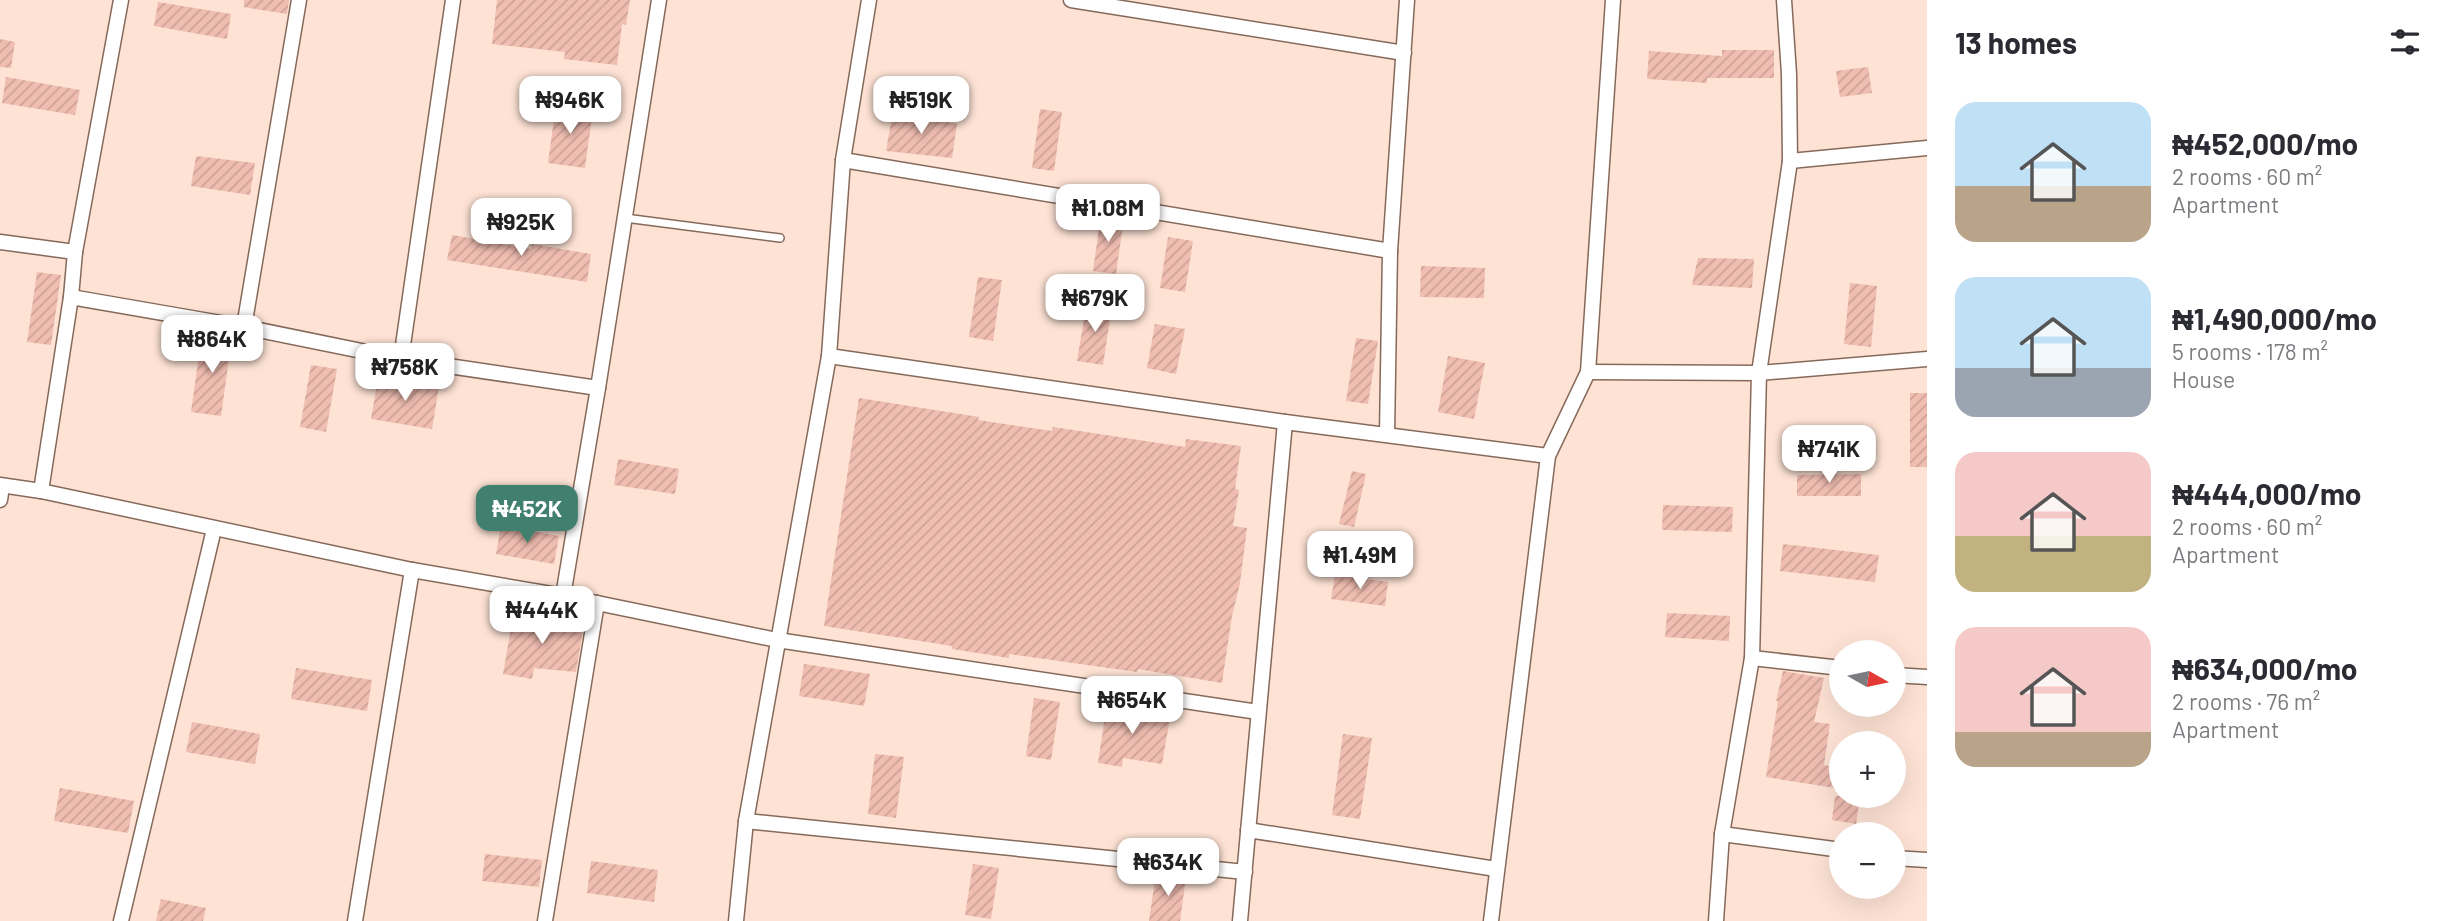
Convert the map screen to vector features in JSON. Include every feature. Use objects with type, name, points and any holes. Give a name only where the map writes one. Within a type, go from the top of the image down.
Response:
[{"type":"street","points":[[41,491],[71,298],[75,252],[121,0]]},
{"type":"street","points":[[244,327],[299,0]]},
{"type":"street","points":[[401,359],[453,0]]},
{"type":"street","points":[[563,596],[659,0]]},
{"type":"street","points":[[736,921],[746,821],[829,356],[843,160],[869,0]]},
{"type":"street","points":[[1071,0],[1404,53]]},
{"type":"street","points":[[1387,434],[1390,251],[1407,0]]},
{"type":"street","points":[[1491,921],[1548,456],[1588,372],[1613,0]]},
{"type":"street","points":[[1716,921],[1722,834],[1752,658],[1759,373],[1790,161],[1789,75],[1784,0]]},
{"type":"street","points":[[1790,161],[1927,148]]},
{"type":"street","points":[[843,160],[1390,251]]},
{"type":"street","points":[[0,242],[75,252]]},
{"type":"street","points":[[71,298],[244,327],[401,359],[598,388]]},
{"type":"street","points":[[829,356],[1284,422],[1548,456]]},
{"type":"street","points":[[1588,372],[1759,373],[1927,359]]},
{"type":"street","points":[[1240,921],[1284,422]]},
{"type":"street","points":[[1,490],[41,491],[412,570],[563,596],[777,640],[1258,712]]},
{"type":"street","points":[[121,921],[214,529]]},
{"type":"street","points":[[355,921],[412,570]]},
{"type":"street","points":[[545,921],[597,603]]},
{"type":"street","points":[[1752,658],[1829,667]]},
{"type":"street","points":[[1906,676],[1927,677]]},
{"type":"street","points":[[746,821],[1245,872]]},
{"type":"street","points":[[1248,830],[1496,869]]},
{"type":"street","points":[[1722,834],[1829,848]]},
{"type":"street","points":[[1906,859],[1927,860]]},
{"type":"lane","points":[[625,218],[780,238]]},
{"type":"building","points":[[244,0],[289,0],[287,14],[244,7]]},
{"type":"building","points":[[497,0],[630,0],[626,25],[622,24],[617,65],[564,59],[565,52],[492,44]]},
{"type":"building","points":[[158,2],[231,14],[227,39],[154,26]]},
{"type":"building","points":[[0,39],[15,42],[11,68],[0,67]]},
{"type":"building","points":[[1722,50],[1774,50],[1774,78],[1707,78],[1707,83],[1647,79],[1649,51],[1722,56]]},
{"type":"building","points":[[1868,67],[1872,93],[1840,97],[1836,71]]},
{"type":"building","points":[[6,77],[80,90],[75,115],[2,103]]},
{"type":"building","points":[[556,104],[593,109],[585,168],[548,163]]},
{"type":"building","points":[[1040,109],[1062,112],[1054,171],[1032,168]]},
{"type":"building","points":[[893,111],[957,124],[952,158],[886,151]]},
{"type":"building","points":[[196,156],[255,163],[250,195],[191,186]]},
{"type":"building","points":[[1101,214],[1124,217],[1116,274],[1093,271]]},
{"type":"building","points":[[452,235],[531,249],[532,244],[591,254],[587,282],[447,260]]},
{"type":"building","points":[[1168,237],[1193,241],[1185,292],[1160,288]]},
{"type":"building","points":[[1698,258],[1754,259],[1752,288],[1692,285]]},
{"type":"building","points":[[1421,266],[1485,268],[1484,298],[1420,297]]},
{"type":"building","points":[[37,272],[61,275],[51,345],[27,342]]},
{"type":"building","points":[[978,277],[1002,280],[993,341],[969,337]]},
{"type":"building","points":[[1850,283],[1877,286],[1871,347],[1844,344]]},
{"type":"building","points":[[1087,302],[1112,306],[1103,365],[1077,361]]},
{"type":"building","points":[[1155,324],[1185,329],[1176,374],[1147,368]]},
{"type":"building","points":[[202,333],[232,337],[221,416],[191,412]]},
{"type":"building","points":[[1356,338],[1378,341],[1368,404],[1346,401]]},
{"type":"building","points":[[1448,356],[1485,363],[1474,419],[1438,412]]},
{"type":"building","points":[[311,365],[337,369],[326,432],[300,427]]},
{"type":"building","points":[[378,378],[439,387],[432,429],[371,419]]},
{"type":"building","points":[[1910,393],[1927,393],[1927,467],[1910,467]]},
{"type":"building","points":[[859,398],[1052,431],[1053,427],[1185,447],[1186,439],[1241,446],[1235,489],[1239,490],[1233,526],[1247,528],[1222,683],[1138,669],[1137,672],[1009,654],[1009,658],[952,649],[952,646],[824,626]]},
{"type":"building","points":[[618,459],[679,469],[675,494],[614,485]]},
{"type":"building","points":[[1352,471],[1366,474],[1354,527],[1339,524]]},
{"type":"building","points":[[1861,474],[1861,496],[1797,496],[1797,475]]},
{"type":"building","points":[[1663,505],[1733,507],[1732,532],[1662,530]]},
{"type":"building","points":[[501,525],[559,536],[554,564],[496,554]]},
{"type":"building","points":[[1783,544],[1879,555],[1875,582],[1780,571]]},
{"type":"building","points":[[1335,575],[1388,582],[1385,606],[1331,599]]},
{"type":"building","points":[[514,611],[543,616],[542,621],[584,624],[576,672],[534,668],[532,679],[503,674]]},
{"type":"building","points":[[1667,613],[1730,616],[1729,641],[1665,637]]},
{"type":"building","points":[[804,664],[870,674],[864,706],[799,696]]},
{"type":"building","points":[[296,668],[372,680],[367,711],[291,699]]},
{"type":"building","points":[[1783,671],[1824,678],[1814,722],[1830,724],[1824,765],[1829,766],[1829,787],[1766,777],[1776,701]]},
{"type":"building","points":[[1034,698],[1060,702],[1051,760],[1026,756]]},
{"type":"building","points":[[1107,703],[1131,707],[1130,711],[1170,718],[1162,764],[1123,758],[1122,767],[1098,763]]},
{"type":"building","points":[[192,722],[260,734],[255,764],[186,752]]},
{"type":"building","points":[[1343,734],[1372,738],[1360,819],[1332,815]]},
{"type":"building","points":[[875,754],[904,757],[896,818],[868,814]]},
{"type":"building","points":[[60,788],[134,801],[128,833],[54,821]]},
{"type":"building","points":[[1834,808],[1858,808],[1856,822],[1832,820]]},
{"type":"building","points":[[485,854],[542,860],[539,887],[482,881]]},
{"type":"building","points":[[591,861],[658,870],[654,902],[587,893]]},
{"type":"building","points":[[973,864],[999,868],[991,919],[965,915]]},
{"type":"building","points":[[1156,873],[1186,877],[1180,921],[1149,921]]},
{"type":"building","points":[[161,899],[206,908],[203,921],[156,921]]}]
